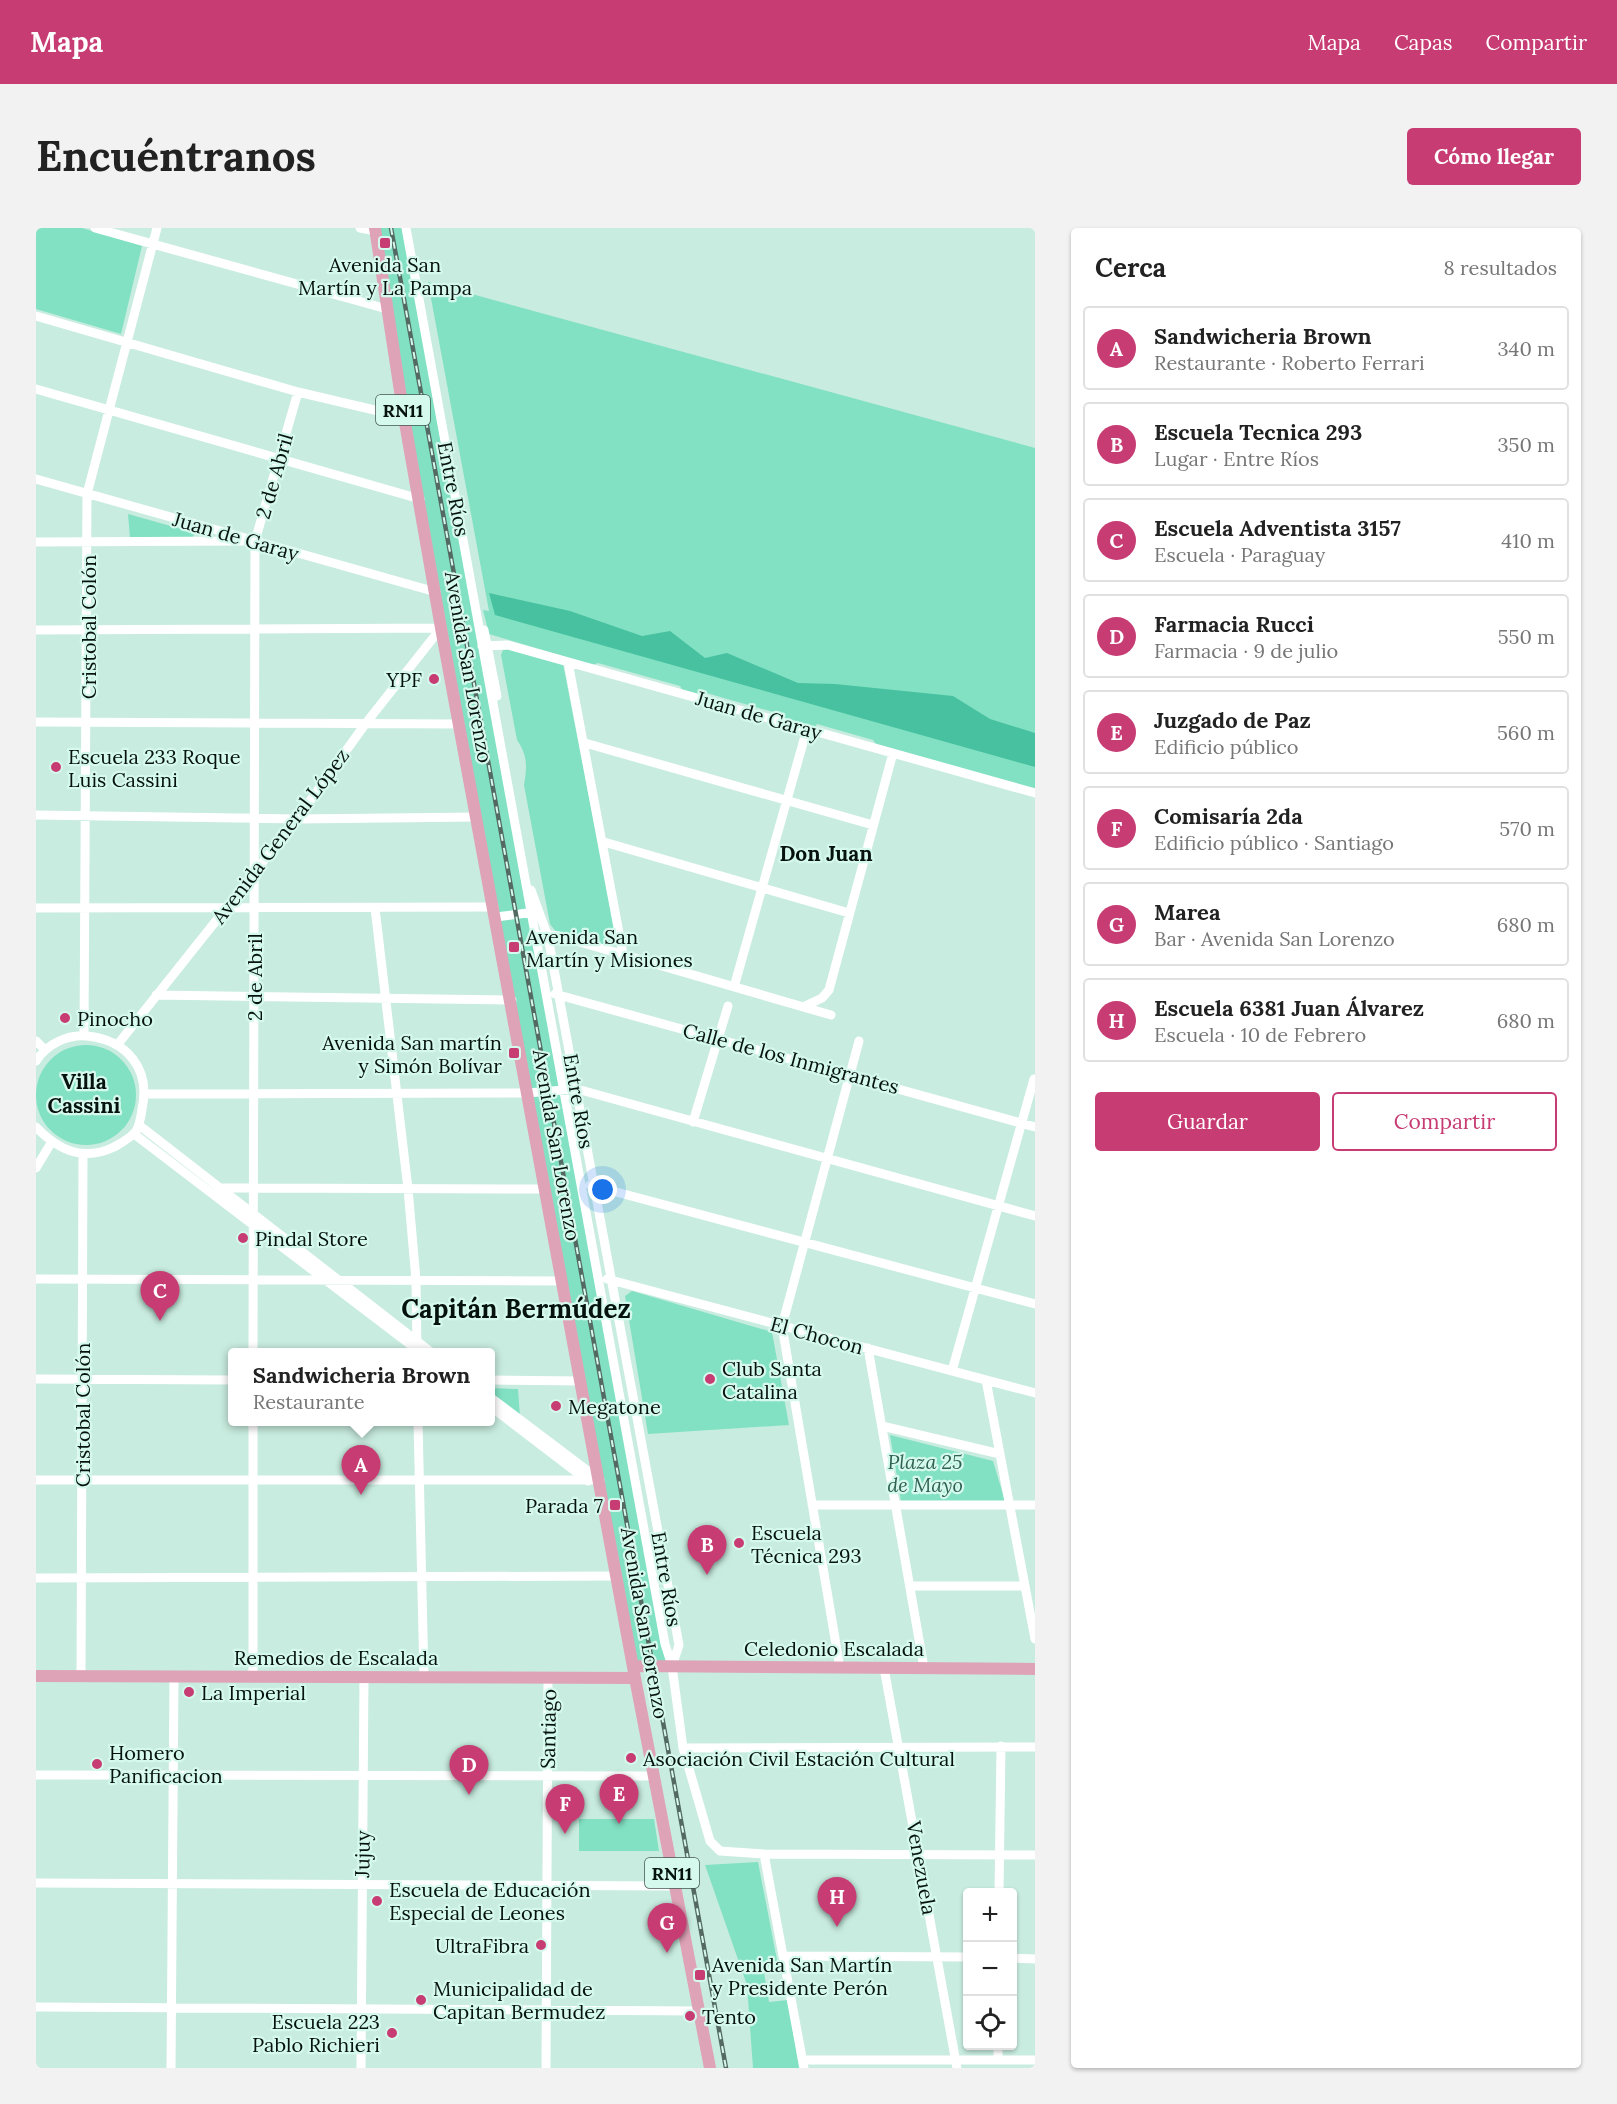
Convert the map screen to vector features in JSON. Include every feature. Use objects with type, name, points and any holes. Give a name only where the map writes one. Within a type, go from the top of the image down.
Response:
[{"type":"main road","name":"Avenida San Lorenzo","points":[[375,230],[404,417],[441,628],[512,1000],[527,1093],[581,1381],[594,1480],[617,1576],[710,2068]]},
{"type":"main road","name":"Celedonio Escalada","points":[[634,1672],[672,1666],[1035,1669]]},
{"type":"main road","name":"Remedios de Escalada","points":[[36,1676],[548,1678],[634,1672]]},
{"type":"street","points":[[95,228],[387,309]]},
{"type":"street","name":"Cristobal Colón","points":[[84,1035],[87,494],[157,228]]},
{"type":"street","points":[[360,228],[375,230]]},
{"type":"street","name":"Entre Ríos","points":[[406,228],[535,912],[536,934],[564,1090],[665,1644],[672,1666],[683,1748],[710,1841],[720,1851],[764,1854]]},
{"type":"street","points":[[36,316],[298,392],[404,417]]},
{"type":"street","points":[[36,389],[420,499]]},
{"type":"street","name":"2 de Abril","points":[[254,1348],[255,541],[298,392]]},
{"type":"street","name":"Juan de Garay","points":[[36,479],[435,592]]},
{"type":"street","points":[[36,542],[255,541]]},
{"type":"street","points":[[36,630],[441,628]]},
{"type":"street","name":"Avenida General López","points":[[118,1044],[297,819],[366,723],[441,628]]},
{"type":"street","name":"Juan de Garay","points":[[484,646],[508,645],[1035,793]]},
{"type":"street","points":[[568,662],[604,842],[622,954]]},
{"type":"street","points":[[36,722],[460,724]]},
{"type":"street","points":[[734,987],[807,729]]},
{"type":"street","points":[[585,743],[873,825]]},
{"type":"street","points":[[802,1007],[822,999],[829,990],[893,753]]},
{"type":"street","points":[[36,815],[297,819],[477,817]]},
{"type":"street","points":[[604,842],[849,913]]},
{"type":"street","points":[[36,908],[375,908],[535,912]]},
{"type":"street","points":[[375,908],[408,1189],[416,1280],[418,1348]]},
{"type":"street","name":"Entre Ríos","points":[[535,912],[547,934],[559,994],[679,1645],[672,1666]]},
{"type":"street","points":[[536,934],[547,934],[622,954],[831,1015]]},
{"type":"street","name":"Calle de los Inmigrantes","points":[[547,993],[559,994],[1035,1127]]},
{"type":"street","points":[[156,995],[512,1000]]},
{"type":"street","points":[[693,1122],[728,1006]]},
{"type":"street","points":[[36,1061],[45,1050],[70,1037],[84,1035],[118,1044],[141,1071],[146,1094],[136,1130],[105,1151],[83,1155],[51,1143],[36,1127]]},
{"type":"street","points":[[36,1041],[45,1050]]},
{"type":"street","points":[[840,1668],[782,1326],[859,1041]]},
{"type":"street","points":[[952,1371],[1034,1079]]},
{"type":"street","points":[[146,1094],[527,1093],[577,1089],[1035,1216]]},
{"type":"street","points":[[136,1130],[205,1188],[417,1348]]},
{"type":"street","points":[[136,1130],[218,1188],[339,1280],[417,1348]]},
{"type":"street","points":[[36,1167],[51,1143]]},
{"type":"street","name":"Cristobal Colón","points":[[81,1676],[83,1155]]},
{"type":"street","points":[[582,1186],[594,1184],[1035,1304]]},
{"type":"street","points":[[205,1188],[545,1189]]},
{"type":"street","name":"El Chocon","points":[[599,1280],[612,1279],[1035,1393]]},
{"type":"street","points":[[36,1280],[562,1281]]},
{"type":"street","points":[[868,1348],[924,1668]]},
{"type":"street","points":[[36,1379],[228,1380]]},
{"type":"street","points":[[495,1380],[581,1381]]},
{"type":"street","points":[[986,1380],[1035,1640]]},
{"type":"street","points":[[495,1401],[594,1480]]},
{"type":"street","points":[[495,1410],[594,1480]]},
{"type":"street","points":[[253,1426],[253,1676]]},
{"type":"street","points":[[418,1426],[424,1677]]},
{"type":"street","points":[[626,1428],[639,1426]]},
{"type":"street","points":[[882,1426],[1000,1454]]},
{"type":"street","points":[[36,1480],[594,1480]]},
{"type":"street","points":[[812,1505],[1035,1505]]},
{"type":"street","points":[[644,1527],[657,1526]]},
{"type":"street","points":[[36,1578],[617,1576]]},
{"type":"street","points":[[910,1586],[1025,1586]]},
{"type":"street","name":"Venezuela","points":[[884,1668],[957,2064]]},
{"type":"street","points":[[171,2068],[171,1776],[174,1676]]},
{"type":"street","name":"Jujuy","points":[[361,2068],[364,1677]]},
{"type":"street","name":"Santiago","points":[[546,2068],[545,1886],[548,1678]]},
{"type":"street","points":[[999,1888],[1001,1746]]},
{"type":"street","points":[[683,1748],[1035,1747]]},
{"type":"street","points":[[36,1775],[653,1776]]},
{"type":"street","points":[[1035,1855],[764,1854],[803,2064],[957,2064],[998,2059],[1035,2060]]},
{"type":"street","points":[[36,1883],[675,1886]]},
{"type":"street","points":[[784,1956],[963,1958]]},
{"type":"street","points":[[1017,1958],[1035,1959]]},
{"type":"street","points":[[36,2007],[170,2006],[698,2011]]},
{"type":"street","points":[[998,2050],[998,2059]]},
{"type":"green space","points":[[36,228],[82,228],[142,246],[121,334],[36,309]]},
{"type":"green space","points":[[375,228],[406,228],[672,1666],[633,1666]]},
{"type":"green space","points":[[428,282],[1035,448],[1035,789],[876,744],[873,740],[817,724],[815,727],[782,718],[780,714],[703,692],[699,695],[682,690],[680,686],[598,663],[593,665],[489,634],[483,610],[489,611]]},
{"type":"green space","points":[[128,514],[192,532],[194,535],[192,538],[130,538]]},
{"type":"green space","points":[[489,593],[570,611],[642,636],[670,631],[705,658],[727,653],[798,683],[835,684],[953,696],[990,719],[1035,733],[1035,767],[495,615]]},
{"type":"green space","points":[[510,648],[563,664],[615,931],[616,942],[608,948],[557,933],[550,924],[524,785],[525,757],[517,740],[501,655],[503,650]]},
{"type":"green space","points":[[86,1045],[114,1053],[128,1067],[136,1095],[128,1123],[114,1137],[86,1145],[58,1137],[44,1123],[36,1095],[44,1067],[58,1053]]},
{"type":"green space","name":"Club Santa Catalina","points":[[632,1291],[772,1332],[789,1425],[648,1434],[625,1296]]},
{"type":"green space","points":[[495,1388],[518,1389],[520,1417],[495,1398]]},
{"type":"green space","name":"Plaza 25 de Mayo","points":[[890,1435],[993,1461],[1005,1501],[901,1501]]},
{"type":"green space","points":[[579,1819],[654,1819],[659,1851],[579,1851]]},
{"type":"green space","points":[[758,1862],[778,1965],[763,1967],[769,2002],[788,2000],[799,2068],[753,2068],[747,1985],[705,1865]]},
{"type":"railway","points":[[391,228],[726,2068]]},
{"type":"place","name":"Avenida San Martín y La Pampa","points":[[385,243]]},
{"type":"place","name":"YPF","points":[[434,679]]},
{"type":"place","name":"Escuela 233 Roque Luis Cassini","points":[[56,767]]},
{"type":"place","name":"Avenida San Martín y Misiones","points":[[514,947]]},
{"type":"place","name":"Pinocho","points":[[65,1018]]},
{"type":"place","name":"Avenida San martín y Simón Bolívar","points":[[514,1053]]},
{"type":"place","name":"Pindal Store","points":[[243,1238]]},
{"type":"place","name":"Escuela Adventista 3157","points":[[160,1321]]},
{"type":"place","name":"Club Santa Catalina","points":[[710,1379]]},
{"type":"place","name":"Megatone","points":[[556,1406]]},
{"type":"place","name":"Sandwicheria Brown","points":[[361,1495]]},
{"type":"place","name":"Parada 7","points":[[615,1505]]},
{"type":"place","name":"Escuela Técnica 293","points":[[739,1543]]},
{"type":"place","name":"Escuela Tecnica 293","points":[[707,1575]]},
{"type":"place","name":"La Imperial","points":[[189,1692]]},
{"type":"place","name":"Asociación Civil Estación Cultural","points":[[631,1758]]},
{"type":"place","name":"Homero Panificacion","points":[[97,1764]]},
{"type":"place","name":"Farmacia Rucci","points":[[469,1795]]},
{"type":"place","name":"Juzgado de Paz","points":[[619,1824]]},
{"type":"place","name":"Comisaría 2da","points":[[565,1834]]},
{"type":"place","name":"Escuela de Educación Especial de Leones","points":[[377,1901]]},
{"type":"place","name":"Escuela 6381 Juan Álvarez","points":[[837,1927]]},
{"type":"place","name":"UltraFibra","points":[[541,1945]]},
{"type":"place","name":"Marea","points":[[667,1953]]},
{"type":"place","name":"Avenida San Martín y Presidente Perón","points":[[700,1975]]},
{"type":"place","name":"Municipalidad de Capitan Bermudez","points":[[421,2000]]},
{"type":"place","name":"Tento","points":[[690,2016]]},
{"type":"place","name":"Escuela 223 Pablo Richieri","points":[[392,2033]]},
{"type":"district","name":"Don Juan","points":[[826,853]]},
{"type":"district","name":"Villa Cassini","points":[[84,1093]]},
{"type":"district","name":"Capitán Bermúdez","points":[[516,1308]]}]
